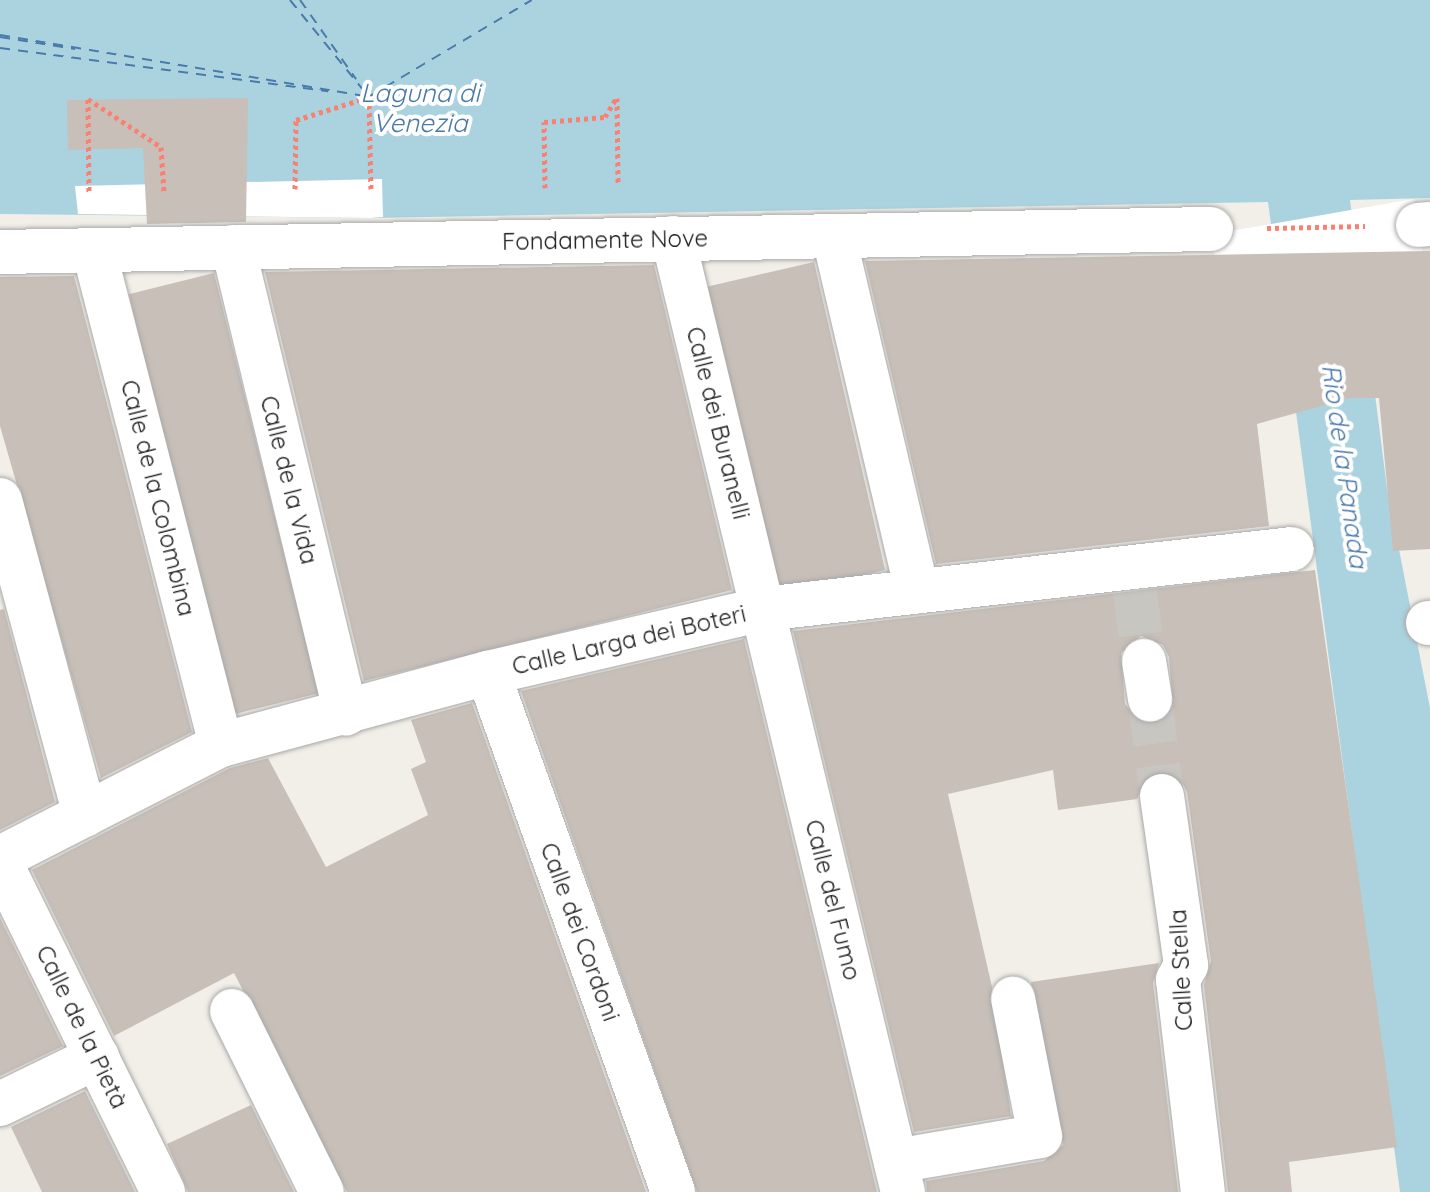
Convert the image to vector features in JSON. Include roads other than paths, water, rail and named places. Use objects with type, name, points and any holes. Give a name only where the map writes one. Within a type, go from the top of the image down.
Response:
[{"type":"street","name":"Fondamente Nove","points":[[0,252],[1211,229]]},
{"type":"street","points":[[834,237],[917,591]]},
{"type":"street","name":"Calle dei Buranelli","points":[[673,238],[763,609]]},
{"type":"street","name":"Calle de la Vida","points":[[233,247],[346,713]]},
{"type":"street","name":"Calle de la Colombina","points":[[94,251],[221,745]]},
{"type":"street","points":[[0,500],[10,584],[85,815]]},
{"type":"street","name":"Calle Larga dei Boteri","points":[[0,860],[221,745],[488,673],[763,609],[917,591],[1132,579],[1292,549]]},
{"type":"street","name":"Calle del Fumo","points":[[763,609],[900,1177]]},
{"type":"street","name":"Calle dei Cordoni","points":[[488,673],[673,1192]]},
{"type":"street","name":"Calle Stella","points":[[1162,796],[1186,965],[1178,980],[1203,1192]]},
{"type":"street","name":"Calle de la Pietà","points":[[0,860],[163,1192]]},
{"type":"street","points":[[900,1177],[1040,1136],[1013,999]]},
{"type":"street","points":[[232,1011],[322,1192]]},
{"type":"street","points":[[0,1104],[97,1057]]},
{"type":"water","name":"Laguna di Venezia","points":[[0,0],[1430,0],[1430,198],[1350,200],[1387,488],[1430,708],[1430,1192],[1400,1192],[1268,202],[371,218],[0,214]]},
{"type":"tunnel","points":[[1135,591],[1144,661]]},
{"type":"tunnel","points":[[1150,700],[1162,796]]},
{"type":"water label","name":"Rio de la Panada","points":[[1345,466]]}]
